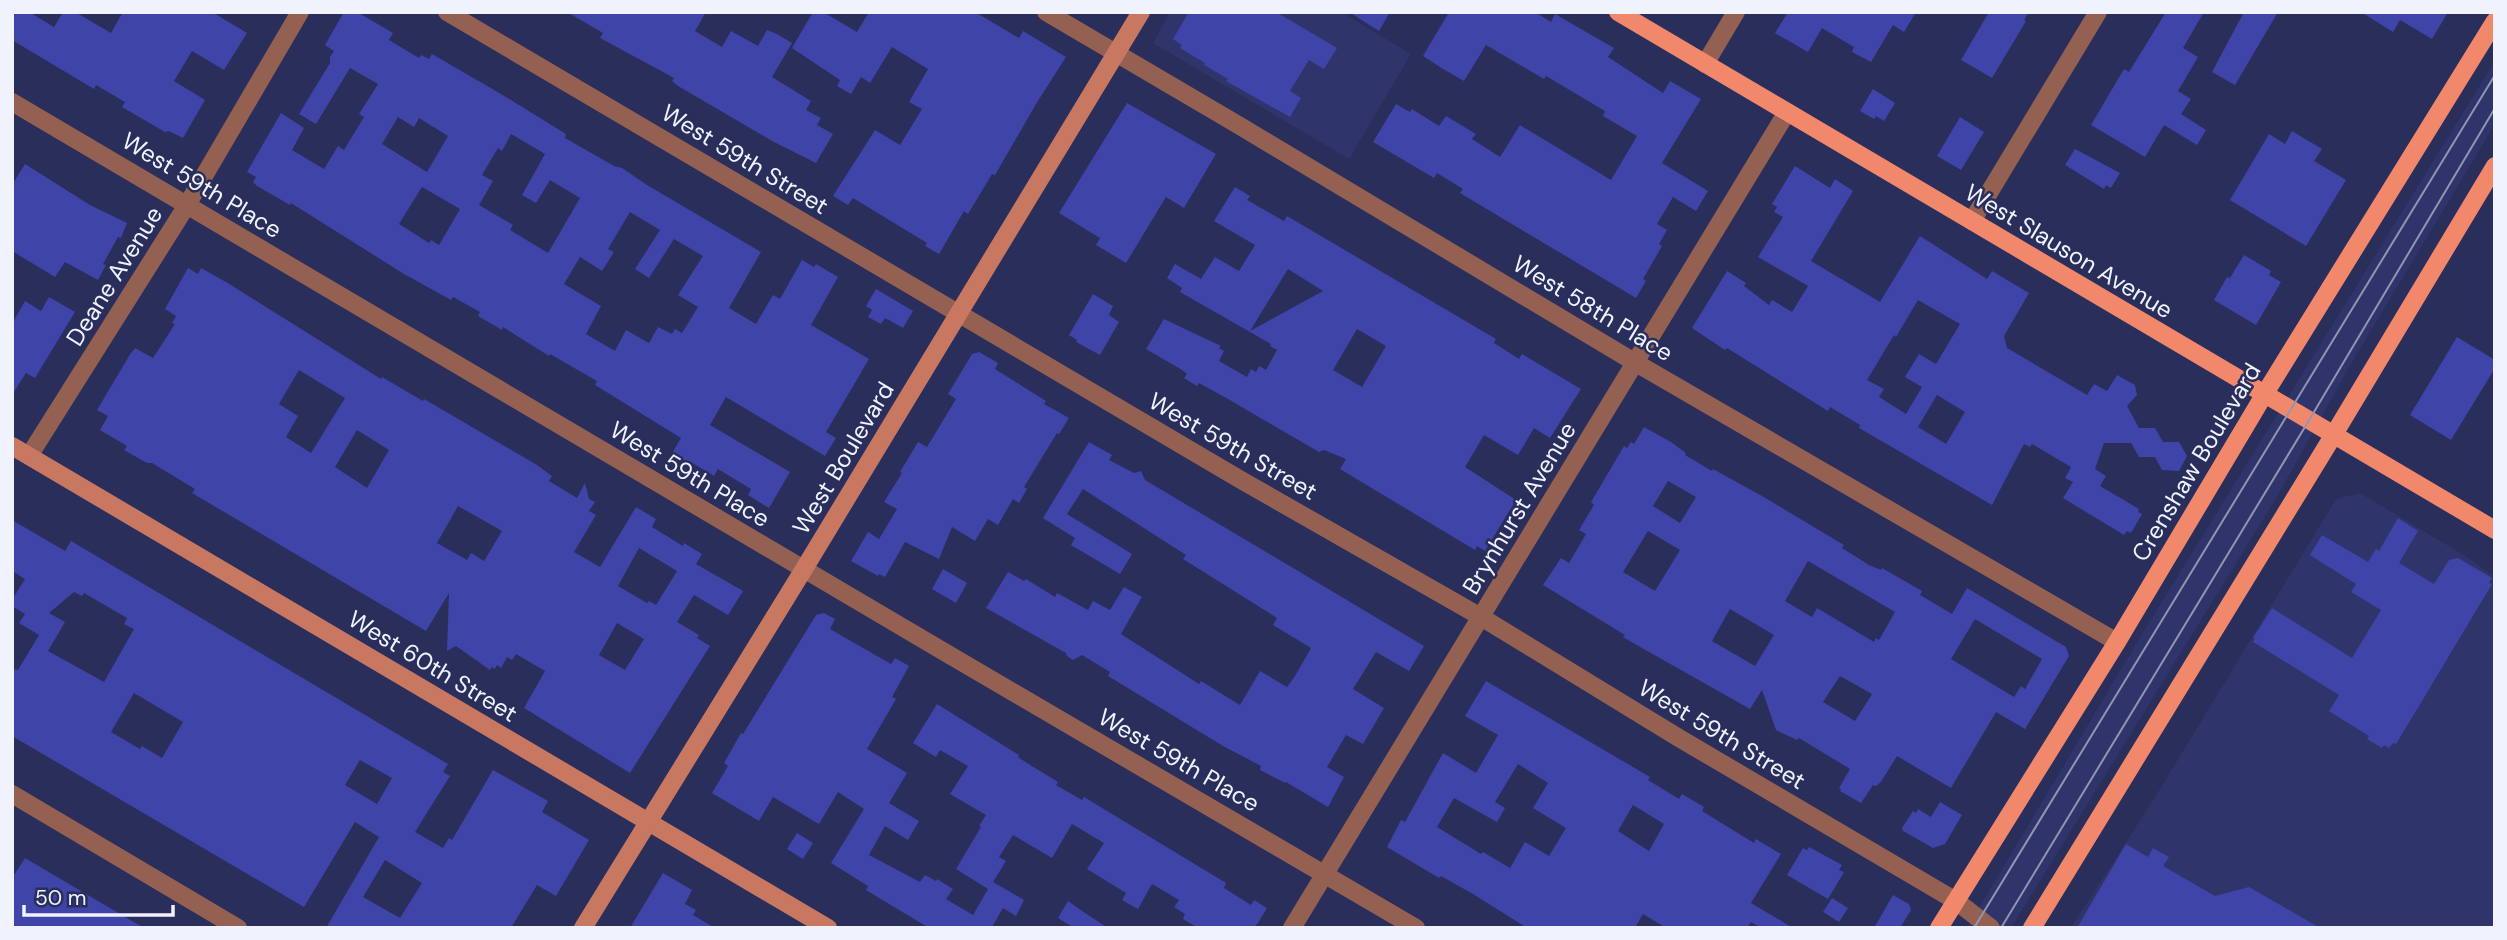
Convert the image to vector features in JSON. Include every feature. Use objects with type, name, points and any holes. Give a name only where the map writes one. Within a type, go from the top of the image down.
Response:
[{"type":"main road","name":"West Boulevard","points":[[583,928],[1141,12]]},
{"type":"main road","name":"West Slauson Avenue","points":[[1618,12],[2495,530]]},
{"type":"main road","name":"Crenshaw Boulevard","points":[[1939,928],[2117,642],[2264,395],[2495,21]]},
{"type":"main road","points":[[2032,928],[2495,166]]},
{"type":"main road","name":"West 60th Street","points":[[12,446],[828,928]]},
{"type":"street","name":"Deane Avenue","points":[[30,456],[187,205],[300,12]]},
{"type":"street","name":"West 59th Street","points":[[447,12],[1241,480],[1481,617],[1956,901],[1991,928]]},
{"type":"street","name":"West 58th Place","points":[[1046,12],[1636,362],[2117,642]]},
{"type":"street","points":[[1705,65],[1736,12]]},
{"type":"street","points":[[1972,221],[2098,12]]},
{"type":"street","name":"West 59th Place","points":[[12,102],[1416,928]]},
{"type":"street","name":"Brynhurst Avenue","points":[[1292,928],[1787,112]]},
{"type":"street","points":[[12,794],[238,928]]},
{"type":"shaded area","points":[[1170,12],[1341,12],[1411,54],[1349,159],[1153,43]]},
{"type":"shaded area","points":[[2495,61],[2495,124],[2352,362],[2277,497],[2011,928],[1967,928],[2142,634]]},
{"type":"shaded area","points":[[2360,493],[2464,555],[2495,577],[2495,928],[2071,928],[2157,794],[2336,499]]},
{"type":"building","points":[[12,12],[29,12],[54,27],[63,12],[75,12],[111,33],[123,12],[212,12],[247,33],[224,70],[192,51],[174,81],[205,100],[183,138],[169,131],[165,132],[122,107],[125,102],[96,85],[94,89],[12,40]]},
{"type":"building","points":[[344,12],[357,12],[393,33],[389,40],[419,58],[421,55],[429,59],[432,54],[566,134],[565,138],[622,168],[761,252],[729,308],[756,324],[773,295],[780,299],[802,260],[814,267],[816,264],[838,277],[811,325],[869,359],[826,432],[836,438],[825,456],[726,397],[710,425],[790,472],[769,508],[748,495],[751,489],[718,469],[714,476],[689,461],[687,464],[671,455],[681,438],[595,385],[597,381],[550,354],[549,356],[503,327],[502,330],[478,316],[480,312],[453,297],[451,300],[404,274],[291,203],[290,205],[257,186],[253,182],[256,177],[247,172],[281,113],[304,128],[292,150],[324,169],[338,146],[344,150],[364,117],[359,114],[378,84],[350,68],[316,124],[299,114],[330,63],[334,51],[325,45]],"holes":[[[398,117],[414,127],[419,118],[448,136],[427,172],[382,144]],[[511,134],[545,154],[522,195],[536,203],[550,180],[580,198],[548,253],[510,230],[513,225],[479,205],[493,181],[482,175],[498,148],[502,151]],[[422,187],[460,209],[439,245],[431,240],[429,243],[399,224]],[[630,212],[660,230],[635,269],[649,278],[674,239],[703,256],[678,295],[698,307],[682,333],[675,329],[672,334],[658,327],[649,343],[626,330],[615,351],[586,334],[601,306],[564,284],[580,257],[602,271],[614,252],[608,249]]]},
{"type":"building","points":[[567,12],[706,12],[695,31],[722,47],[731,31],[758,46],[767,30],[777,34],[792,43],[772,77],[811,101],[806,110],[821,118],[817,125],[833,134],[816,163],[774,142],[678,86],[672,81],[674,78],[600,38],[603,33]]},
{"type":"building","points":[[813,12],[823,12],[857,32],[869,12],[975,12],[1019,38],[1023,31],[1066,57],[995,175],[992,174],[968,214],[964,211],[939,254],[925,246],[927,243],[853,198],[848,205],[833,196],[875,130],[900,145],[922,109],[909,102],[928,69],[892,47],[870,83],[861,77],[851,94],[837,86],[840,80],[792,48]]},
{"type":"building","points":[[1189,12],[1276,12],[1337,48],[1324,69],[1309,60],[1290,91],[1301,98],[1290,117],[1226,81],[1228,79],[1180,48],[1182,45],[1173,39]]},
{"type":"building","points":[[1349,12],[1390,12],[1379,31]]},
{"type":"building","points":[[1449,12],[1535,12],[1551,22],[1555,14],[1614,48],[1608,57],[1663,93],[1670,81],[1701,99],[1662,163],[1708,191],[1696,211],[1673,197],[1657,224],[1667,230],[1659,244],[1662,246],[1643,279],[1646,281],[1636,298],[1460,193],[1463,189],[1437,173],[1434,178],[1373,142],[1396,104],[1410,112],[1412,109],[1439,126],[1446,116],[1476,134],[1472,139],[1500,157],[1520,125],[1611,180],[1637,136],[1603,116],[1605,111],[1486,45],[1464,81],[1423,56]]},
{"type":"building","points":[[1788,12],[1916,12],[1904,32],[1893,25],[1871,62],[1852,52],[1854,47],[1822,28],[1808,52],[1775,33]]},
{"type":"building","points":[[1989,12],[2029,12],[1992,78],[1961,60]]},
{"type":"building","points":[[2166,12],[2204,12],[2183,48],[2198,57],[2178,91],[2191,99],[2181,114],[2206,130],[2197,145],[2164,125],[2145,157],[2091,125],[2124,69],[2129,72]]},
{"type":"building","points":[[2244,12],[2278,12],[2235,85],[2212,72]]},
{"type":"building","points":[[2361,12],[2448,12],[2432,39],[2400,20],[2393,32]]},
{"type":"building","points":[[1873,89],[1895,103],[1884,121],[1860,111]]},
{"type":"building","points":[[1127,103],[1216,154],[1184,208],[1166,197],[1126,263],[1096,245],[1100,238],[1059,213]]},
{"type":"building","points":[[1960,117],[1984,132],[1961,170],[1937,156]]},
{"type":"building","points":[[2292,131],[2322,149],[2314,161],[2346,180],[2306,246],[2230,200],[2269,134],[2285,144]]},
{"type":"building","points":[[2075,149],[2120,173],[2111,188],[2106,185],[2104,189],[2065,165]]},
{"type":"building","points":[[25,164],[90,205],[127,223],[121,238],[118,237],[103,264],[106,265],[98,280],[65,262],[55,277],[12,251],[12,185]]},
{"type":"building","points":[[1795,166],[1830,188],[1835,179],[1853,191],[1811,261],[1880,302],[1920,236],[1987,279],[1992,271],[2029,293],[2004,336],[2007,348],[2087,395],[2094,384],[2107,391],[2117,375],[2135,385],[2137,395],[2127,406],[2139,428],[2155,428],[2163,442],[2179,442],[2187,456],[2179,471],[2162,470],[2155,457],[2139,457],[2131,443],[2104,443],[2095,469],[2106,476],[2100,486],[2139,509],[2138,512],[2142,514],[2131,533],[2127,531],[2124,535],[2063,498],[2073,482],[2065,478],[2071,467],[2032,444],[2030,447],[2024,444],[1992,505],[1859,428],[1860,425],[1830,407],[1828,411],[1692,328],[1727,271],[1746,283],[1744,286],[1769,305],[1772,300],[1792,312],[1808,286],[1758,257],[1783,217],[1774,212],[1777,207],[1772,204]],"holes":[[[1918,300],[1960,324],[1936,364],[1919,354],[1905,377],[1922,387],[1906,414],[1879,397],[1884,389],[1867,380]],[[1937,395],[1965,412],[1946,444],[1918,427]]]},
{"type":"building","points":[[1235,187],[1250,196],[1247,200],[1284,221],[1287,216],[1496,339],[1494,343],[1519,359],[1522,354],[1581,389],[1550,438],[1534,428],[1518,455],[1484,435],[1465,467],[1516,500],[1485,551],[1477,546],[1475,550],[1340,469],[1346,459],[1324,450],[1319,452],[1199,383],[1197,386],[1184,378],[1187,374],[1182,370],[1146,349],[1164,319],[1221,346],[1219,348],[1224,351],[1219,361],[1247,377],[1251,369],[1256,372],[1259,366],[1266,370],[1277,350],[1180,292],[1182,288],[1167,278],[1175,264],[1201,279],[1215,257],[1239,271],[1255,245],[1214,221]],"holes":[[[1288,269],[1323,291],[1250,331]],[[1357,329],[1386,346],[1362,387],[1333,370]]]},
{"type":"building","points":[[2244,255],[2271,271],[2269,275],[2281,282],[2256,325],[2214,300]]},
{"type":"building","points":[[188,268],[198,274],[201,268],[381,379],[382,377],[423,401],[424,399],[537,465],[552,476],[549,481],[577,498],[585,483],[589,499],[595,502],[589,511],[596,515],[574,552],[600,567],[636,507],[656,519],[652,527],[702,554],[696,564],[743,591],[728,615],[694,595],[677,622],[699,635],[697,638],[710,646],[630,773],[524,708],[545,671],[516,654],[512,660],[507,657],[501,668],[497,665],[490,670],[456,646],[447,651],[449,593],[426,631],[192,493],[195,489],[124,450],[127,446],[100,430],[108,416],[97,410],[129,356],[135,348],[153,358],[175,324],[172,323],[176,316],[165,309]],"holes":[[[299,370],[345,398],[311,453],[286,437],[298,416],[279,404]],[[357,430],[389,450],[367,488],[335,467]],[[458,506],[502,531],[484,561],[471,553],[467,560],[437,543]],[[639,548],[677,571],[656,605],[649,601],[647,603],[618,586]],[[617,623],[644,639],[625,670],[599,655]]]},
{"type":"building","points":[[876,289],[913,311],[903,328],[885,318],[881,324],[868,317],[872,310],[866,306]]},
{"type":"building","points":[[1093,294],[1113,306],[1109,315],[1119,322],[1100,355],[1069,335]]},
{"type":"building","points":[[49,297],[75,312],[35,378],[26,373],[12,395],[12,324],[25,301],[41,311]]},
{"type":"building","points":[[2457,337],[2495,360],[2495,368],[2451,440],[2410,415]]},
{"type":"building","points":[[979,352],[998,363],[995,369],[1046,401],[1044,404],[1069,418],[1024,487],[1027,489],[1019,503],[1013,499],[998,525],[988,519],[975,541],[952,527],[939,559],[905,542],[885,577],[879,574],[878,576],[851,561],[868,532],[879,539],[897,509],[884,502],[902,473],[900,472],[918,442],[927,447],[956,399],[948,394],[972,354]]},
{"type":"building","points":[[1644,427],[1712,471],[1713,469],[1762,496],[1844,545],[1842,548],[1869,565],[1881,570],[1882,568],[1922,591],[1920,595],[1952,614],[1967,588],[2066,647],[2069,656],[2025,729],[1996,712],[1951,788],[1897,756],[1881,782],[1873,785],[1861,803],[1839,788],[1850,769],[1799,738],[1797,740],[1776,730],[1762,690],[1750,709],[1623,637],[1625,635],[1543,585],[1561,558],[1569,563],[1586,534],[1579,530],[1594,505],[1591,502],[1624,446],[1627,448],[1631,442],[1634,444]],"holes":[[[1668,481],[1696,497],[1680,523],[1653,506]],[[1648,531],[1680,550],[1655,591],[1623,572]],[[1808,561],[1895,612],[1879,640],[1876,638],[1874,642],[1817,608],[1812,617],[1785,601]],[[1730,609],[1774,635],[1755,666],[1712,641]],[[1975,619],[2042,659],[2025,689],[2021,686],[2014,697],[1951,659]],[[1840,676],[1872,694],[1855,721],[1823,702]]]},
{"type":"building","points":[[1089,442],[1112,455],[1109,460],[1134,473],[1141,471],[1145,480],[1424,646],[1409,671],[1376,652],[1353,689],[1384,708],[1363,744],[1346,735],[1327,767],[1344,777],[1328,807],[1260,770],[1261,766],[1108,676],[1110,672],[1082,655],[1073,660],[1066,653],[986,608],[1008,572],[1024,581],[1026,579],[1055,597],[1057,593],[1088,610],[1093,601],[1110,610],[1124,587],[1142,597],[1121,634],[1199,684],[1201,681],[1240,705],[1260,671],[1287,687],[1295,676],[1311,648],[1273,625],[1277,618],[1183,559],[1186,555],[1083,489],[1067,514],[1132,554],[1120,574],[1071,545],[1075,538],[1043,518]]},
{"type":"building","points":[[2398,518],[2418,531],[2399,563],[2434,584],[2449,560],[2458,558],[2492,578],[2489,583],[2492,584],[2396,744],[2393,743],[2389,748],[2384,745],[2382,748],[2367,739],[2369,736],[2329,711],[2339,695],[2253,642],[2253,638],[2272,608],[2352,658],[2381,610],[2351,592],[2356,584],[2310,555],[2322,535],[2368,562],[2376,549],[2379,551]]},
{"type":"building","points":[[12,520],[65,551],[71,541],[448,764],[443,772],[450,776],[415,832],[443,848],[449,838],[452,840],[493,770],[548,801],[542,812],[589,840],[556,896],[537,885],[511,928],[326,928],[379,837],[355,822],[304,907],[12,736],[12,669],[18,670],[39,635],[19,623],[25,614],[12,606],[12,600],[25,579],[12,571]],"holes":[[[74,592],[82,596],[84,593],[127,618],[124,624],[134,629],[104,682],[48,651],[65,622],[49,613]],[[134,693],[183,722],[162,758],[111,732]],[[360,760],[392,778],[377,804],[345,785]],[[385,860],[422,883],[400,918],[363,897]]]},
{"type":"building","points":[[943,569],[967,583],[956,603],[932,589]]},
{"type":"building","points":[[824,613],[835,619],[830,629],[891,664],[895,658],[909,666],[892,697],[896,699],[867,749],[907,773],[889,803],[919,821],[908,840],[885,826],[869,855],[920,882],[925,875],[936,881],[937,879],[953,889],[946,899],[973,915],[988,889],[956,869],[986,815],[950,794],[968,766],[940,750],[936,757],[913,743],[937,704],[1019,755],[1018,757],[1058,782],[1056,785],[1082,800],[1084,797],[1226,883],[1224,888],[1251,905],[1254,900],[1267,908],[1258,923],[1253,928],[1198,928],[1183,919],[1185,914],[1174,907],[1179,900],[1152,884],[1138,909],[1122,900],[1126,893],[1087,869],[1104,843],[1072,824],[1052,858],[1013,835],[999,857],[1006,861],[993,882],[1024,900],[1016,916],[1003,908],[992,927],[994,928],[929,928],[866,890],[868,886],[831,863],[864,809],[838,792],[819,824],[773,797],[759,821],[712,793],[728,766],[724,763],[741,733],[743,734],[816,615]]},
{"type":"building","points":[[1486,681],[1650,777],[1648,780],[1679,799],[1682,794],[1704,807],[1702,811],[1754,843],[1756,839],[1781,854],[1751,903],[1793,928],[1761,928],[1751,922],[1747,928],[1666,928],[1643,914],[1635,928],[1527,928],[1473,894],[1441,876],[1439,878],[1387,847],[1401,820],[1405,822],[1443,753],[1476,773],[1498,735],[1465,716]],"holes":[[[1518,764],[1548,783],[1533,808],[1566,828],[1549,856],[1525,842],[1510,868],[1437,827],[1454,798],[1497,822],[1505,808],[1495,802]],[[1633,805],[1664,824],[1649,851],[1618,831]]]},
{"type":"building","points":[[1940,802],[1962,815],[1945,844],[1933,848],[1903,831],[1902,828],[1913,811],[1916,813],[1918,809],[1931,817]]},
{"type":"building","points":[[797,833],[813,843],[803,859],[787,849]]},
{"type":"building","points":[[2126,844],[2148,857],[2153,848],[2169,857],[2163,866],[2215,896],[2249,887],[2320,928],[2077,928]]},
{"type":"building","points":[[1809,847],[1842,865],[1839,870],[1844,872],[1828,899],[1787,875],[1803,848],[1807,850]]},
{"type":"building","points":[[25,858],[144,928],[12,928],[12,878]]},
{"type":"building","points":[[663,873],[692,890],[685,904],[696,910],[693,915],[715,928],[630,928]]},
{"type":"building","points":[[1893,895],[1909,904],[1911,910],[1900,928],[1874,928]]},
{"type":"building","points":[[1832,898],[1848,908],[1839,922],[1823,912]]},
{"type":"building","points":[[1068,901],[1108,928],[1074,928],[1058,918]]},
{"type":"tram line","points":[[1974,928],[2495,75]]},
{"type":"tram line","points":[[2001,928],[2495,108]]}]
